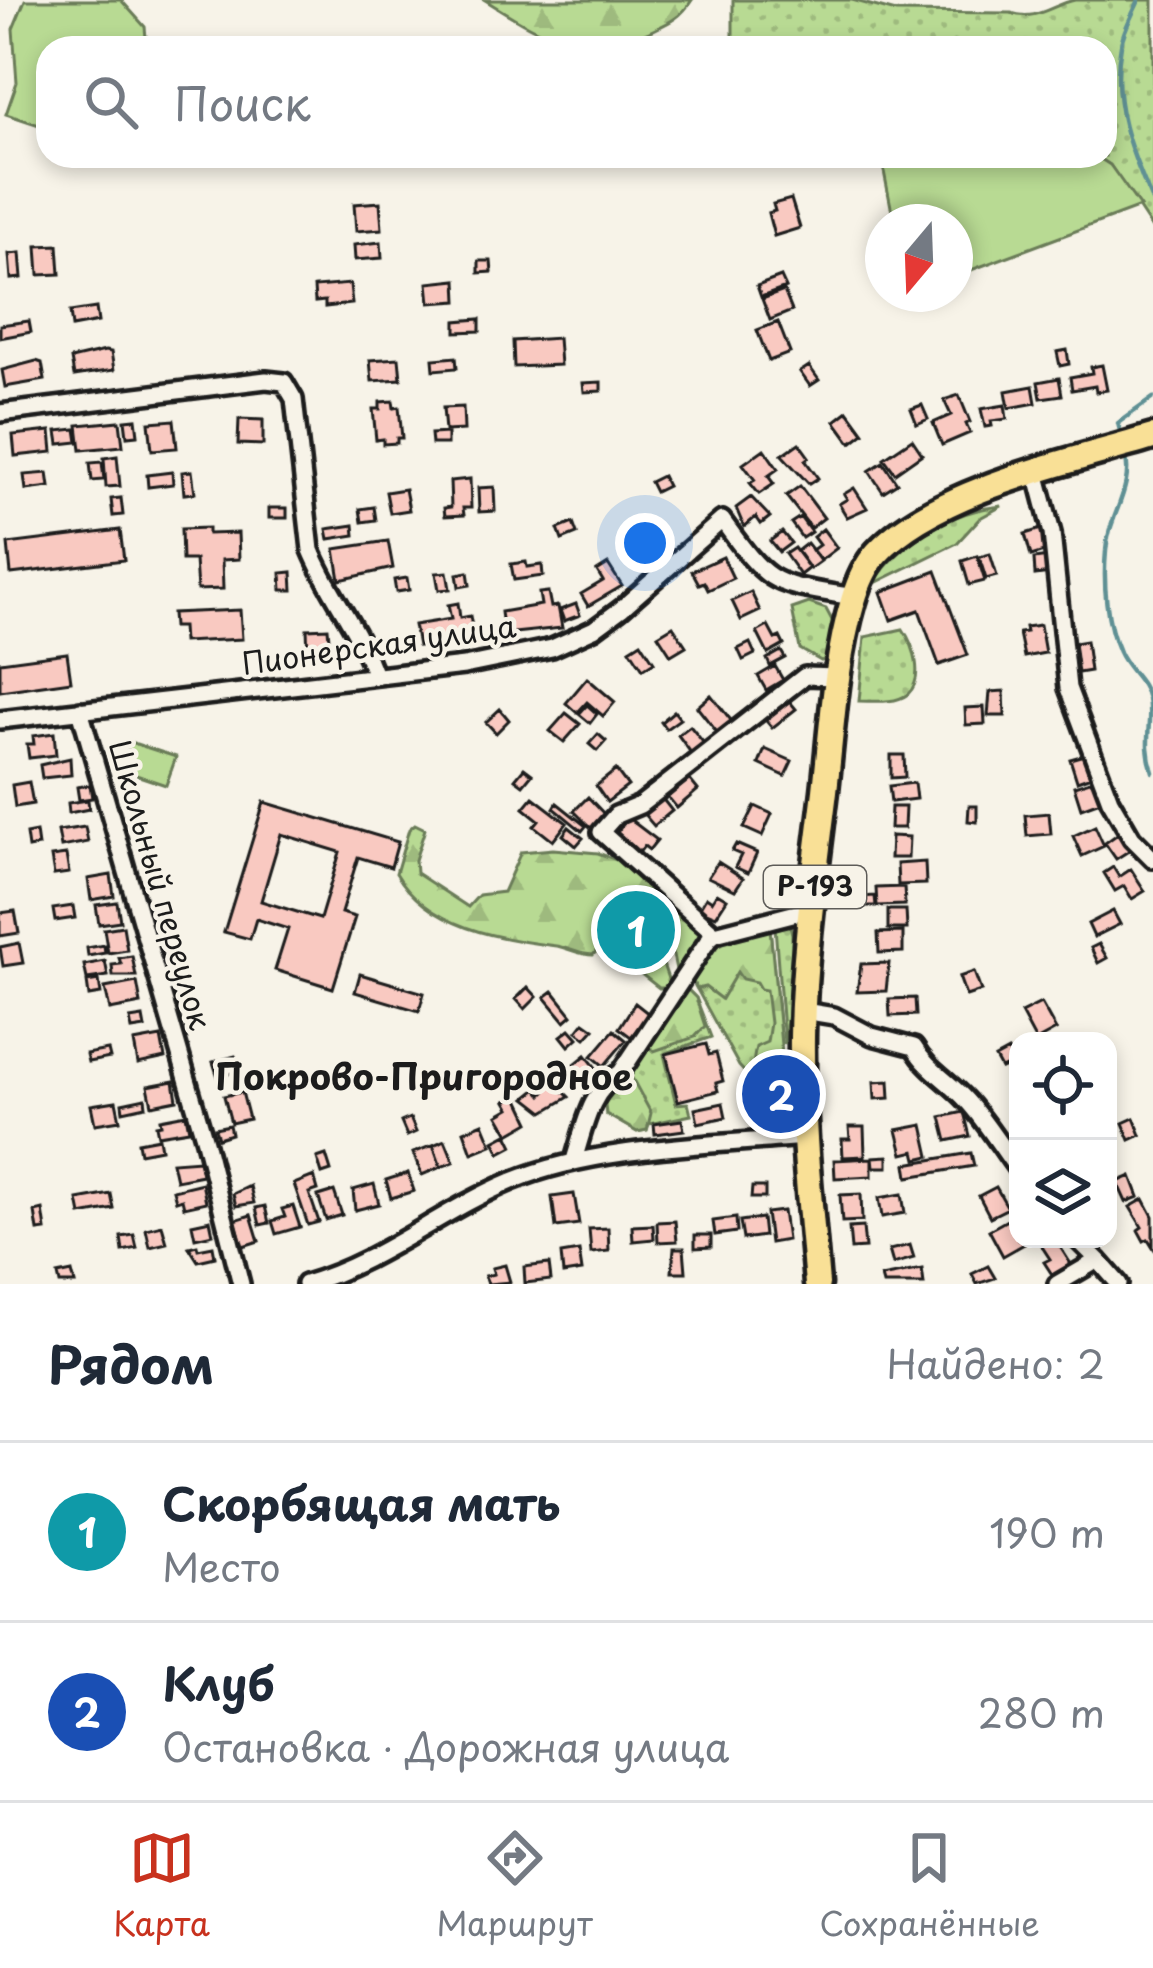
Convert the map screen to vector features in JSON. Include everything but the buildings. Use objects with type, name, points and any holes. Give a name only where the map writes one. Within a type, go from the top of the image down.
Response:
[{"type":"main road","name":"Р-193","points":[[818,1284],[805,1137],[804,1011],[838,677],[863,574],[877,553],[921,518],[1036,472],[1151,438]]},
{"type":"street","points":[[0,413],[266,380],[284,382],[295,399],[311,550],[355,624],[375,676]]},
{"type":"street","points":[[1036,472],[1052,533],[1068,688],[1110,800],[1132,838],[1153,859]]},
{"type":"street","name":"Пионерская улица","points":[[0,720],[511,658],[573,638],[621,609],[722,520],[759,571],[775,582],[854,597]]},
{"type":"street","points":[[716,934],[602,832],[616,815],[640,805],[805,676],[838,677]]},
{"type":"street","name":"Школьный переулок","points":[[80,710],[205,1141],[241,1284]]},
{"type":"street","points":[[574,1160],[594,1096],[602,1084],[621,1072],[716,934],[812,909]]},
{"type":"street","points":[[804,1011],[835,1016],[872,1036],[914,1047],[924,1064],[980,1116],[1009,1157]]},
{"type":"street","points":[[305,1284],[394,1248],[485,1193],[574,1160],[805,1137]]},
{"type":"street","points":[[1086,1248],[1119,1284]]},
{"type":"street","points":[[1057,1284],[1098,1261]]},
{"type":"green space","points":[[25,0],[121,0],[145,27],[146,36],[36,36],[36,124],[6,114],[17,82],[13,29]]},
{"type":"green space","points":[[485,0],[692,0],[678,16],[637,36],[549,36]]},
{"type":"green space","points":[[733,0],[852,0],[896,12],[1029,15],[1075,0],[1153,0],[1153,230],[1112,168],[1117,168],[1117,36],[733,36]]},
{"type":"green space","points":[[883,168],[1112,168],[1140,207],[973,269],[973,204],[890,204]]},
{"type":"green space","points":[[1002,506],[980,518],[957,543],[873,584],[898,555],[929,531],[965,514]]},
{"type":"green space","points":[[809,603],[826,609],[834,624],[826,659],[821,661],[800,649],[792,609]]},
{"type":"green space","points":[[903,629],[916,661],[913,687],[897,699],[859,701],[865,637]]},
{"type":"green space","points":[[130,742],[176,757],[166,785],[121,770]]},
{"type":"green space","points":[[415,824],[425,829],[416,873],[468,907],[479,895],[503,892],[521,852],[598,853],[617,860],[704,932],[688,951],[683,967],[676,970],[667,925],[638,906],[623,915],[619,942],[663,964],[669,982],[666,988],[659,988],[603,944],[588,955],[467,927],[426,907],[396,873],[409,829]]},
{"type":"green space","points":[[775,926],[790,926],[792,934],[784,1044]]},
{"type":"green space","points":[[770,928],[783,1066],[775,1084],[777,1096],[771,1101],[739,1066],[693,982],[707,953]]},
{"type":"green space","points":[[770,928],[783,1066],[775,1084],[777,1096],[771,1101],[753,1071],[756,1047],[767,1042],[766,990],[737,972],[721,999],[705,987],[697,989],[693,982],[707,957],[722,943]]},
{"type":"green space","points":[[686,988],[696,998],[711,1037],[664,1054],[676,1104],[688,1103],[691,1115],[649,1124],[647,1130],[637,1132],[606,1114],[604,1098],[649,1046]]},
{"type":"green space","points":[[686,988],[696,998],[705,1026],[695,1037],[654,1051],[649,1046],[652,1039],[680,989]]},
{"type":"green space","points":[[621,1075],[632,1078],[651,1113],[647,1130],[637,1132],[606,1114],[604,1098]]},
{"type":"waterway","points":[[1139,0],[1122,39],[1118,86],[1130,146],[1153,203]]},
{"type":"waterway","points":[[1121,435],[1118,423],[1153,398]]},
{"type":"waterway","points":[[1125,452],[1127,478],[1106,551],[1106,603],[1119,652],[1148,699],[1153,772]]},
{"type":"place","name":"Скорбящая мать","points":[[636,930]]},
{"type":"place","name":"Клуб","points":[[781,1094]]},
{"type":"district","name":"Покрово-Пригородное","points":[[424,1077]]}]
